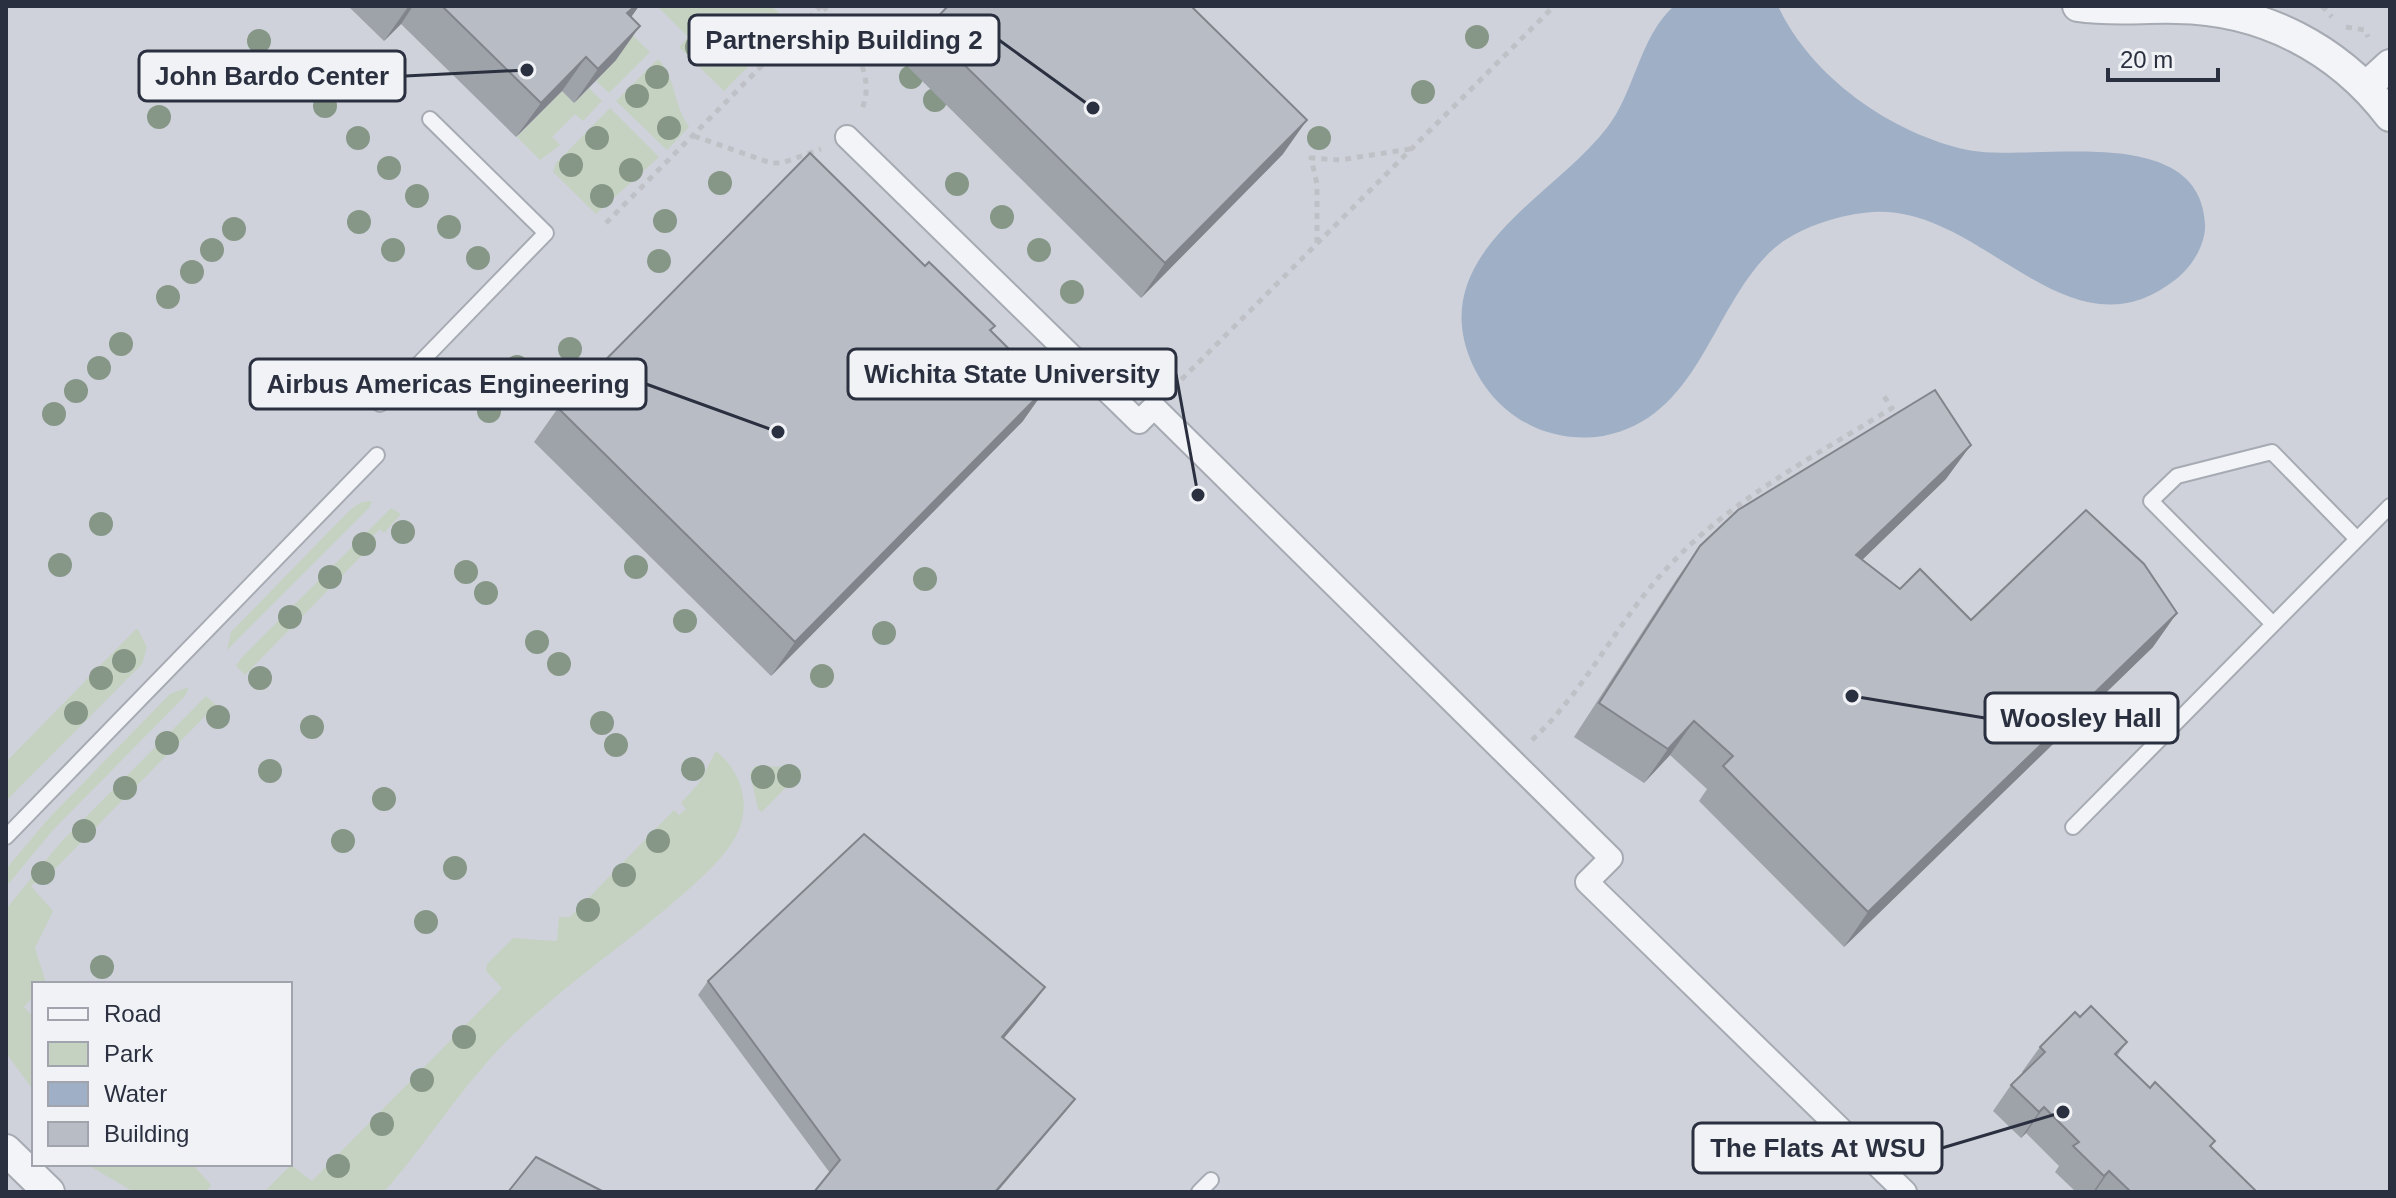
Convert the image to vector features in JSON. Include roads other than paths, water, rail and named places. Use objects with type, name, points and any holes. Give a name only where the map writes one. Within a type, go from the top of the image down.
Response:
[{"type":"street","points":[[2078,6],[2179,8],[2241,16],[2308,41],[2337,59],[2367,86],[2390,116]]},
{"type":"street","points":[[2367,86],[2390,65]]},
{"type":"street","points":[[847,137],[1139,422],[1154,407],[1611,858],[1587,882],[1905,1192]]},
{"type":"street","points":[[6,1150],[49,1192]]},
{"type":"lane","points":[[380,404],[546,233],[430,119]]},
{"type":"lane","points":[[2273,624],[2151,501],[2177,476],[2272,452],[2357,539]]},
{"type":"lane","points":[[6,837],[377,455]]},
{"type":"lane","points":[[2073,827],[2390,506]]},
{"type":"lane","points":[[1199,1192],[1211,1180]]},
{"type":"water","points":[[1674,6],[1778,6],[1811,56],[1833,79],[1883,116],[1939,142],[1996,153],[2109,152],[2145,158],[2175,170],[2196,191],[2205,224],[2200,248],[2192,263],[2175,280],[2136,301],[2098,304],[2061,294],[1952,231],[1913,216],[1873,212],[1846,216],[1803,230],[1769,253],[1749,277],[1682,386],[1661,408],[1635,425],[1603,436],[1565,436],[1530,425],[1501,405],[1485,387],[1469,356],[1462,319],[1467,286],[1481,256],[1503,229],[1584,154],[1606,129],[1624,99],[1653,33]]},
{"type":"place","name":"John Bardo Center","points":[[527,70]]},
{"type":"place","name":"Partnership Building 2","points":[[1093,108]]},
{"type":"place","name":"Airbus Americas Engineering","points":[[778,432]]},
{"type":"place","name":"Wichita State University","points":[[1198,495]]},
{"type":"place","name":"Woosley Hall","points":[[1852,696]]},
{"type":"place","name":"The Flats At WSU","points":[[2063,1112]]}]
